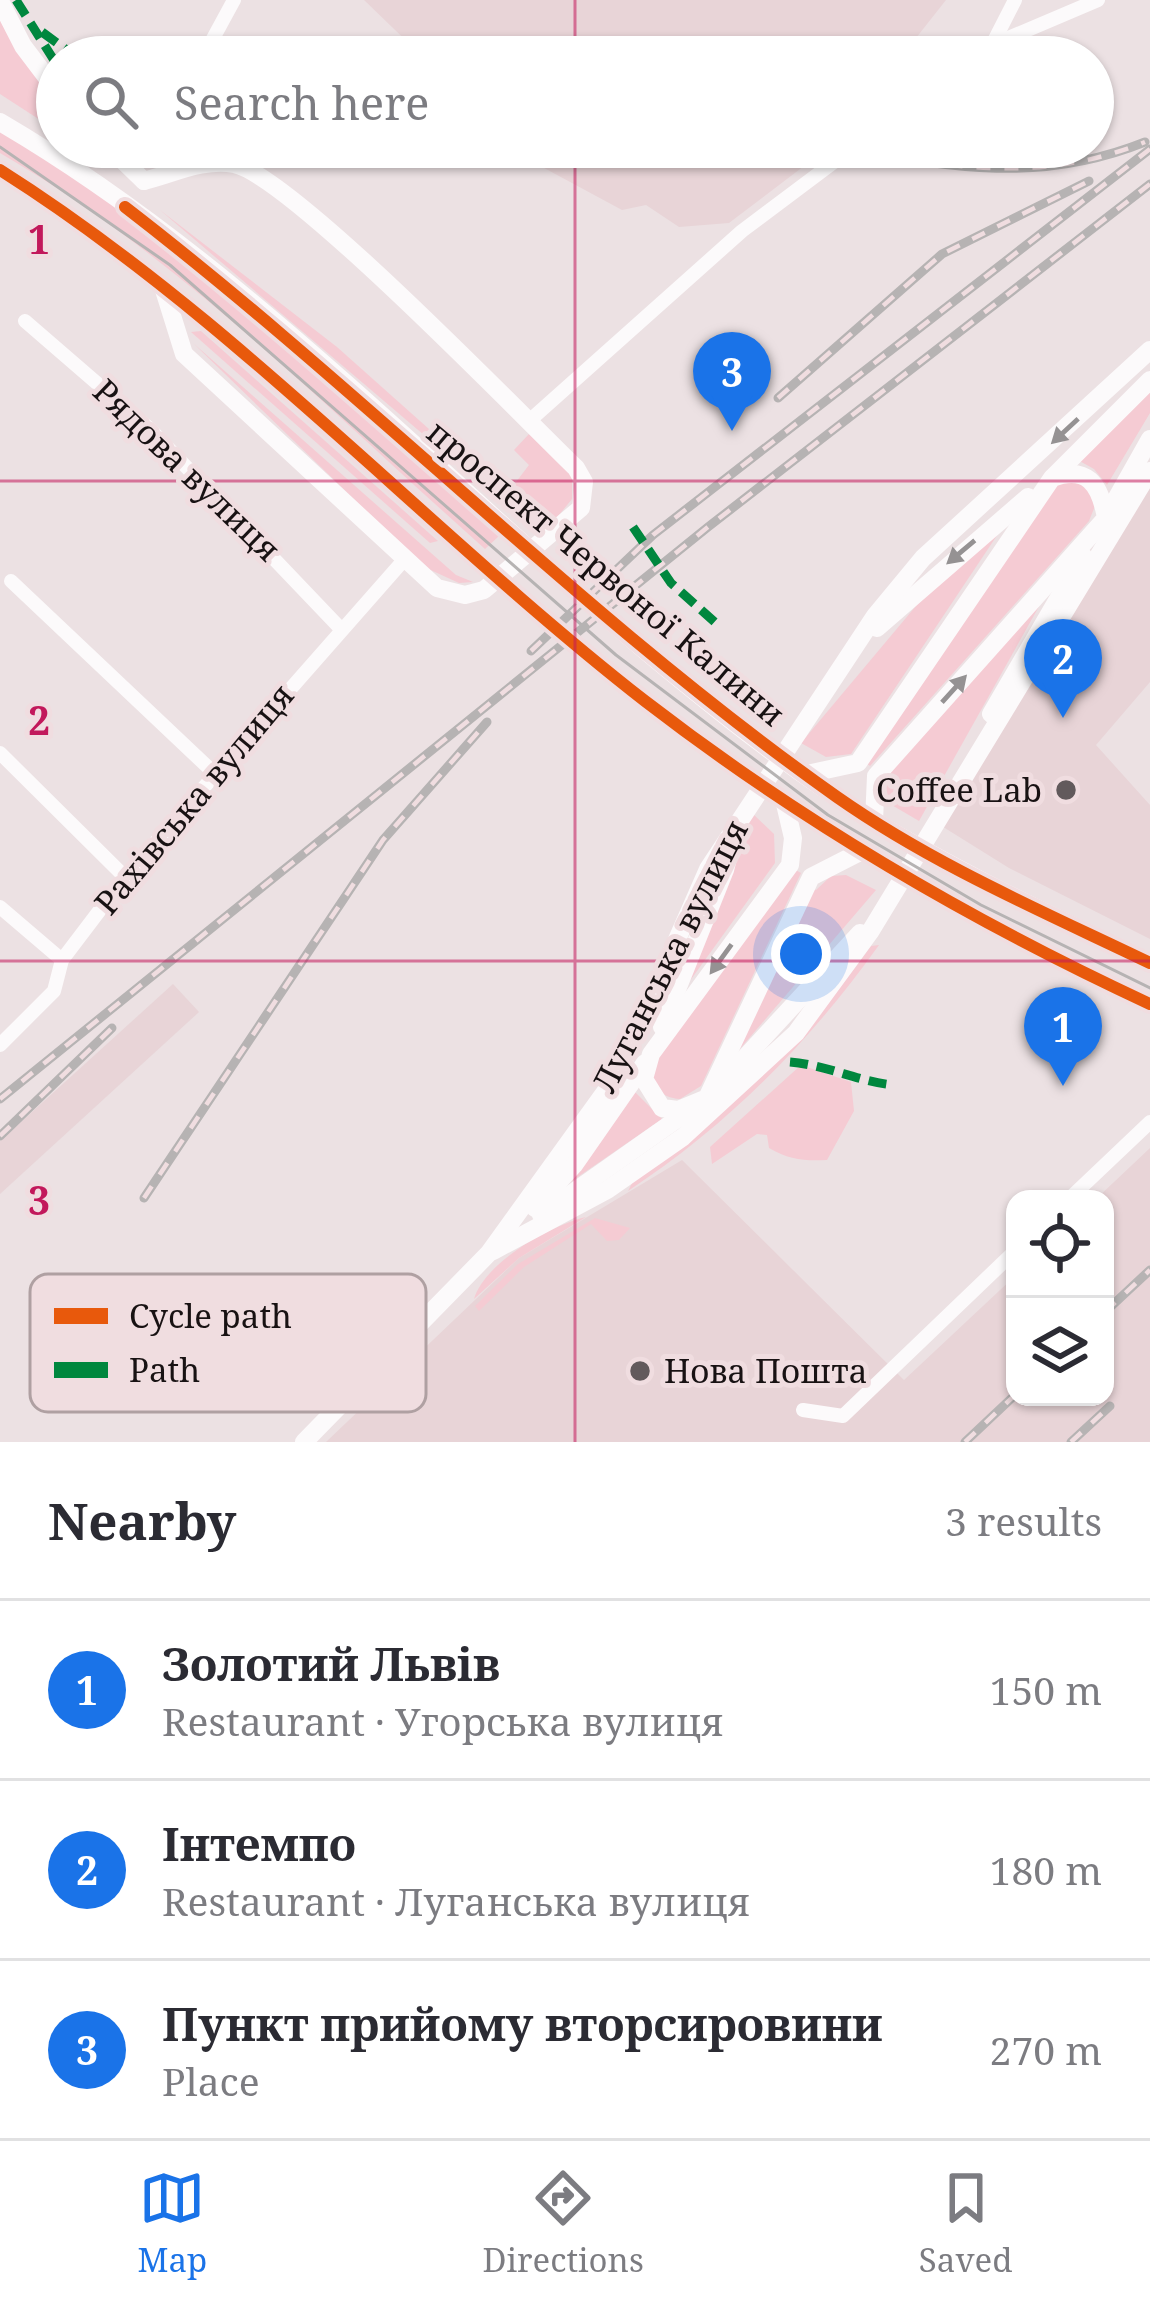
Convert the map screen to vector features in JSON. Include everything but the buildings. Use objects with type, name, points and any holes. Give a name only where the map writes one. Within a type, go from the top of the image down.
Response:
[{"type":"main road","points":[[0,1],[36,63]]},
{"type":"main road","name":"проспект Червоної Калини","points":[[0,122],[36,146]]},
{"type":"main road","name":"проспект Червоної Калини","points":[[68,168],[236,292],[659,662],[807,774],[874,821],[989,886],[1150,963]]},
{"type":"main road","points":[[130,168],[144,182]]},
{"type":"main road","points":[[125,207],[144,182],[192,168]]},
{"type":"main road","points":[[164,290],[184,354],[437,588],[465,595],[484,590],[574,517],[585,497],[584,482],[528,422],[286,196],[254,171],[240,168]]},
{"type":"main road","name":"проспект Червоної Калини","points":[[0,170],[164,290],[647,702],[785,804],[858,853],[973,918],[1150,1004]]},
{"type":"main road","name":"Луганська вулиця","points":[[426,1317],[489,1253],[618,1074],[708,869],[735,821],[922,558],[1150,350]]},
{"type":"main road","points":[[852,652],[962,551],[1052,478],[1150,380]]},
{"type":"main road","points":[[983,741],[1006,683],[1150,439]]},
{"type":"main road","points":[[807,774],[858,764],[1052,478],[1069,472],[1096,483],[1106,518]]},
{"type":"main road","name":"Луганська вулиця","points":[[489,1253],[607,1190],[712,1115],[809,1018],[879,916],[1150,472]]},
{"type":"main road","points":[[874,821],[876,776],[1106,518]]},
{"type":"main road","points":[[489,1253],[574,1165],[790,865],[793,838],[785,804]]},
{"type":"main road","points":[[735,821],[725,870],[651,1054],[646,1090],[662,1108],[678,1110],[707,1098],[811,877],[858,853]]},
{"type":"main road","points":[[489,1253],[707,1098],[879,916]]},
{"type":"main road","name":"Луганська вулиця","points":[[304,1442],[333,1412]]},
{"type":"street","points":[[214,36],[234,0]]},
{"type":"street","points":[[997,36],[1016,0]]},
{"type":"street","points":[[1013,36],[1098,0]]},
{"type":"street","points":[[528,422],[742,231],[826,168]]},
{"type":"street","name":"Рядова вулиця","points":[[25,321],[151,430],[340,628]]},
{"type":"street","name":"Рахівська вулиця","points":[[0,1045],[53,991],[62,960],[124,877],[403,561]]},
{"type":"street","points":[[10,581],[213,772]]},
{"type":"street","points":[[0,753],[124,877]]},
{"type":"street","points":[[0,907],[62,960]]},
{"type":"street","points":[[1078,1190],[1150,1122]]},
{"type":"street","points":[[803,1410],[843,1415],[1006,1260]]},
{"type":"shaded area","points":[[364,0],[946,0],[918,36],[401,36]]},
{"type":"shaded area","points":[[0,16],[36,68],[36,117],[0,94]]},
{"type":"shaded area","points":[[0,131],[36,154],[36,168],[58,168],[133,220],[258,322],[499,536],[485,549],[192,288],[66,194],[0,153]]},
{"type":"shaded area","points":[[544,168],[801,168],[729,223],[679,227],[646,205],[622,210]]},
{"type":"shaded area","points":[[160,210],[337,347],[494,487],[492,493]]},
{"type":"shaded area","points":[[201,331],[438,541],[430,543],[191,332]]},
{"type":"shaded area","points":[[193,343],[456,575],[473,582],[459,583],[424,567]]},
{"type":"shaded area","points":[[1150,386],[1150,413],[1107,485],[1094,469],[1076,459]]},
{"type":"shaded area","points":[[529,434],[572,475],[572,499],[550,526],[546,514],[513,486],[529,465],[514,450]]},
{"type":"shaded area","points":[[1150,480],[1150,682],[1096,745],[1150,805],[1150,939],[1009,868],[940,825]]},
{"type":"shaded area","points":[[1055,481],[1086,484],[1095,506],[1089,521],[870,766],[866,763]]},
{"type":"shaded area","points":[[1002,528],[851,754],[826,757],[801,743],[921,600]]},
{"type":"shaded area","points":[[1042,601],[919,821],[890,804],[883,776]]},
{"type":"shaded area","points":[[752,813],[774,834],[775,863],[684,989]]},
{"type":"shaded area","points":[[794,869],[801,873],[701,1086],[680,1099],[667,1096],[656,1085],[651,1067]]},
{"type":"shaded area","points":[[846,875],[876,890],[739,1050],[811,887],[816,890],[831,876]]},
{"type":"shaded area","points":[[879,945],[824,1016],[765,1080],[700,1138],[628,1191],[633,1181],[762,1074],[819,1013],[871,946]]},
{"type":"shaded area","points":[[173,984],[199,1012],[0,1194],[0,1141]]},
{"type":"shaded area","points":[[801,1065],[851,1082],[854,1111],[827,1160],[783,1155],[769,1148],[767,1135],[757,1134],[712,1164],[710,1147]]},
{"type":"shaded area","points":[[635,1092],[662,1119],[569,1183]]},
{"type":"shaded area","points":[[1150,1148],[1150,1442],[326,1442],[357,1412],[426,1412],[426,1347],[519,1258],[682,1160],[904,1380],[1006,1284],[1006,1406],[1114,1406],[1114,1190],[1106,1190]]},
{"type":"shaded area","points":[[586,1217],[519,1258],[474,1299],[491,1272],[521,1247]]},
{"type":"shaded area","points":[[595,1218],[630,1228],[619,1240],[607,1241],[591,1224],[524,1267],[479,1311],[475,1306],[518,1264]]},
{"type":"tram line","points":[[0,147],[170,265],[616,655],[828,815],[981,905],[1150,988]]},
{"type":"railway","points":[[1114,152],[1145,142]]},
{"type":"railway","points":[[531,651],[653,535],[1150,149]]},
{"type":"railway","points":[[993,168],[1030,168]]},
{"type":"railway","points":[[778,398],[942,254],[1089,181]]},
{"type":"railway","points":[[0,1099],[708,527],[1150,184]]},
{"type":"railway","points":[[144,1198],[383,840],[487,722]]},
{"type":"railway","points":[[0,1136],[112,1028]]},
{"type":"railway","points":[[1114,1304],[1150,1270]]},
{"type":"railway","points":[[965,1442],[1006,1403]]},
{"type":"railway","points":[[1071,1442],[1110,1406]]},
{"type":"marked path","points":[[16,0],[39,36]]},
{"type":"marked path","points":[[42,32],[47,36]]},
{"type":"marked path","points":[[633,527],[671,583],[717,624]]},
{"type":"marked path","points":[[790,1062],[893,1085]]},
{"type":"cycle path","points":[[0,170],[170,292],[564,635],[705,746],[889,867],[1150,1004]]},
{"type":"cycle path","points":[[125,207],[304,353],[654,656],[837,797],[951,866],[1150,963]]},
{"type":"place","name":"Пункт прийому вторсировини","points":[[732,431]]},
{"type":"place","name":"Інтемпо","points":[[1063,718]]},
{"type":"place","name":"Coffee Lab","points":[[1066,790]]},
{"type":"place","name":"Золотий Львів","points":[[1063,1086]]},
{"type":"place","name":"Нова Пошта","points":[[640,1371]]}]
